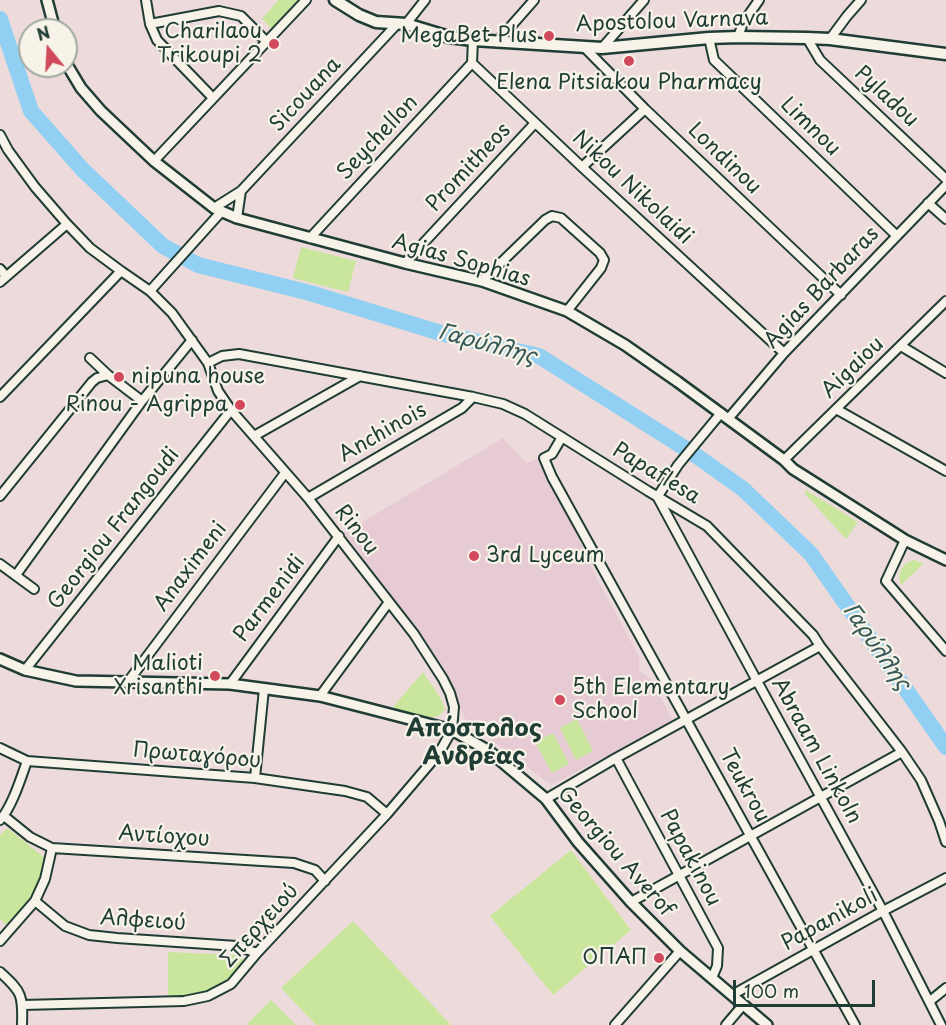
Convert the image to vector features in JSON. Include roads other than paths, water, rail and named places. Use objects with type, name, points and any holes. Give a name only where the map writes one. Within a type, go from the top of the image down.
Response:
[{"type":"main road","name":"Apostolou Varnava","points":[[335,0],[359,15],[376,22],[402,24],[449,37],[473,40],[602,48],[709,38],[807,38],[946,54]]},
{"type":"street","points":[[47,0],[52,18]]},
{"type":"street","points":[[146,0],[150,24],[158,39],[213,98]]},
{"type":"street","points":[[154,161],[306,0]]},
{"type":"street","name":"Sicouana","points":[[150,291],[200,236],[218,210],[241,191],[425,0]]},
{"type":"street","points":[[497,42],[534,0]]},
{"type":"street","points":[[602,48],[644,0]]},
{"type":"street","points":[[738,37],[743,22],[759,0]]},
{"type":"street","points":[[830,39],[861,0]]},
{"type":"street","points":[[150,24],[219,11],[242,16],[267,42]]},
{"type":"street","name":"Limnou","points":[[709,38],[714,60],[897,236]]},
{"type":"street","name":"Pyladou","points":[[807,38],[820,60],[946,179]]},
{"type":"street","points":[[472,63],[473,40]]},
{"type":"street","name":"Londinou","points":[[584,47],[645,109],[841,295]]},
{"type":"street","name":"Nikou Nikolaidi","points":[[472,63],[784,353]]},
{"type":"street","name":"Seychellon","points":[[310,238],[472,63]]},
{"type":"street","name":"Agias Sophias","points":[[75,78],[101,111],[154,161],[218,210],[237,218],[310,238],[482,281],[567,311],[625,345],[784,460],[793,470],[905,540],[946,560]]},
{"type":"street","points":[[582,167],[645,109]]},
{"type":"street","name":"Promitheos","points":[[405,263],[535,123]]},
{"type":"street","name":"Rinou","points":[[0,135],[35,187],[90,248],[150,291],[172,313],[207,363],[218,391],[231,410],[308,498],[414,634],[450,693],[454,707],[452,730]]},
{"type":"street","name":"Agias Barbaras","points":[[658,496],[703,433],[724,416],[946,185]]},
{"type":"street","points":[[237,218],[241,191]]},
{"type":"street","points":[[928,203],[946,219]]},
{"type":"street","points":[[482,281],[545,220],[552,216],[561,218],[600,253],[604,260],[601,268],[567,311]]},
{"type":"street","points":[[0,269],[3,279],[67,224]]},
{"type":"street","points":[[0,397],[121,271]]},
{"type":"street","name":"Aigaiou","points":[[784,460],[946,301]]},
{"type":"street","points":[[16,575],[142,401],[192,340]]},
{"type":"street","points":[[901,346],[946,373]]},
{"type":"street","name":"Papaflesa","points":[[207,363],[222,356],[238,354],[503,404],[525,414],[706,526],[813,634],[921,780],[946,842]]},
{"type":"street","points":[[90,358],[142,401]]},
{"type":"street","points":[[0,496],[92,382],[108,375]]},
{"type":"street","points":[[254,436],[360,376]]},
{"type":"street","name":"Anchinois","points":[[308,498],[462,408],[473,397]]},
{"type":"street","points":[[836,409],[946,471]]},
{"type":"street","name":"Georgiou Frangoudi","points":[[25,670],[231,410]]},
{"type":"street","name":"Teukrou","points":[[562,437],[552,454],[544,458],[552,477],[855,1025]]},
{"type":"street","name":"Anaximeni","points":[[127,683],[285,472]]},
{"type":"street","name":"Abraam Linkoln","points":[[658,496],[883,911],[941,1025]]},
{"type":"street","name":"Parmenidi","points":[[230,684],[339,536]]},
{"type":"street","points":[[905,540],[886,581],[946,651]]},
{"type":"street","points":[[0,564],[34,589]]},
{"type":"street","points":[[320,696],[389,602]]},
{"type":"street","points":[[546,799],[820,646]]},
{"type":"street","name":"Georgiou Averof","points":[[0,659],[25,670],[76,681],[230,684],[320,696],[452,730],[489,751],[546,799],[578,842],[631,902],[680,951],[732,995],[756,1020],[767,1025]]},
{"type":"street","points":[[255,778],[264,689]]},
{"type":"street","name":"Σπερχειού","points":[[22,1005],[184,1001],[208,996],[231,984],[257,953],[387,814],[439,753],[452,730]]},
{"type":"street","name":"Πρωταγόρου","points":[[0,748],[27,761],[255,778],[345,791],[366,797],[387,814]]},
{"type":"street","points":[[631,902],[902,752]]},
{"type":"street","name":"Papakinou","points":[[616,758],[718,948],[717,966],[712,978]]},
{"type":"street","points":[[2,818],[17,789],[27,761]]},
{"type":"street","name":"Αντίοχου","points":[[2,818],[30,837],[52,848],[294,863],[315,870],[325,881]]},
{"type":"street","points":[[0,941],[35,901],[45,879],[52,848]]},
{"type":"street","name":"Papanikoli","points":[[732,995],[946,878]]},
{"type":"street","name":"Αλφειού","points":[[35,901],[65,926],[89,935],[237,946],[257,953]]},
{"type":"street","points":[[615,1025],[680,951]]},
{"type":"street","points":[[0,972],[18,988],[22,1005],[22,1025]]},
{"type":"street","points":[[930,1001],[946,988]]},
{"type":"street","points":[[726,1025],[743,1005]]},
{"type":"waterway","name":"Γαρύλλης","points":[[0,19],[31,111],[82,169],[163,246],[198,265],[310,293],[444,334],[539,356],[691,452],[743,489],[811,554],[946,747]]},
{"type":"place","name":"MegaBet Plus","points":[[549,36]]},
{"type":"place","name":"Charilaou Trikoupi 2","points":[[274,44]]},
{"type":"place","name":"Elena Pitsiakou Pharmacy","points":[[629,61]]},
{"type":"place","name":"nipuna house","points":[[119,377]]},
{"type":"place","name":"Rinou - Agrippa","points":[[240,405]]},
{"type":"place","name":"3rd Lyceum","points":[[474,556]]},
{"type":"place","name":"Malioti Xrisanthi","points":[[215,676]]},
{"type":"place","name":"5th Elementary School","points":[[560,700]]},
{"type":"place","name":"ΟΠΑΠ","points":[[659,958]]},
{"type":"district","name":"Απόστολος Ανδρέας","points":[[474,743]]}]
